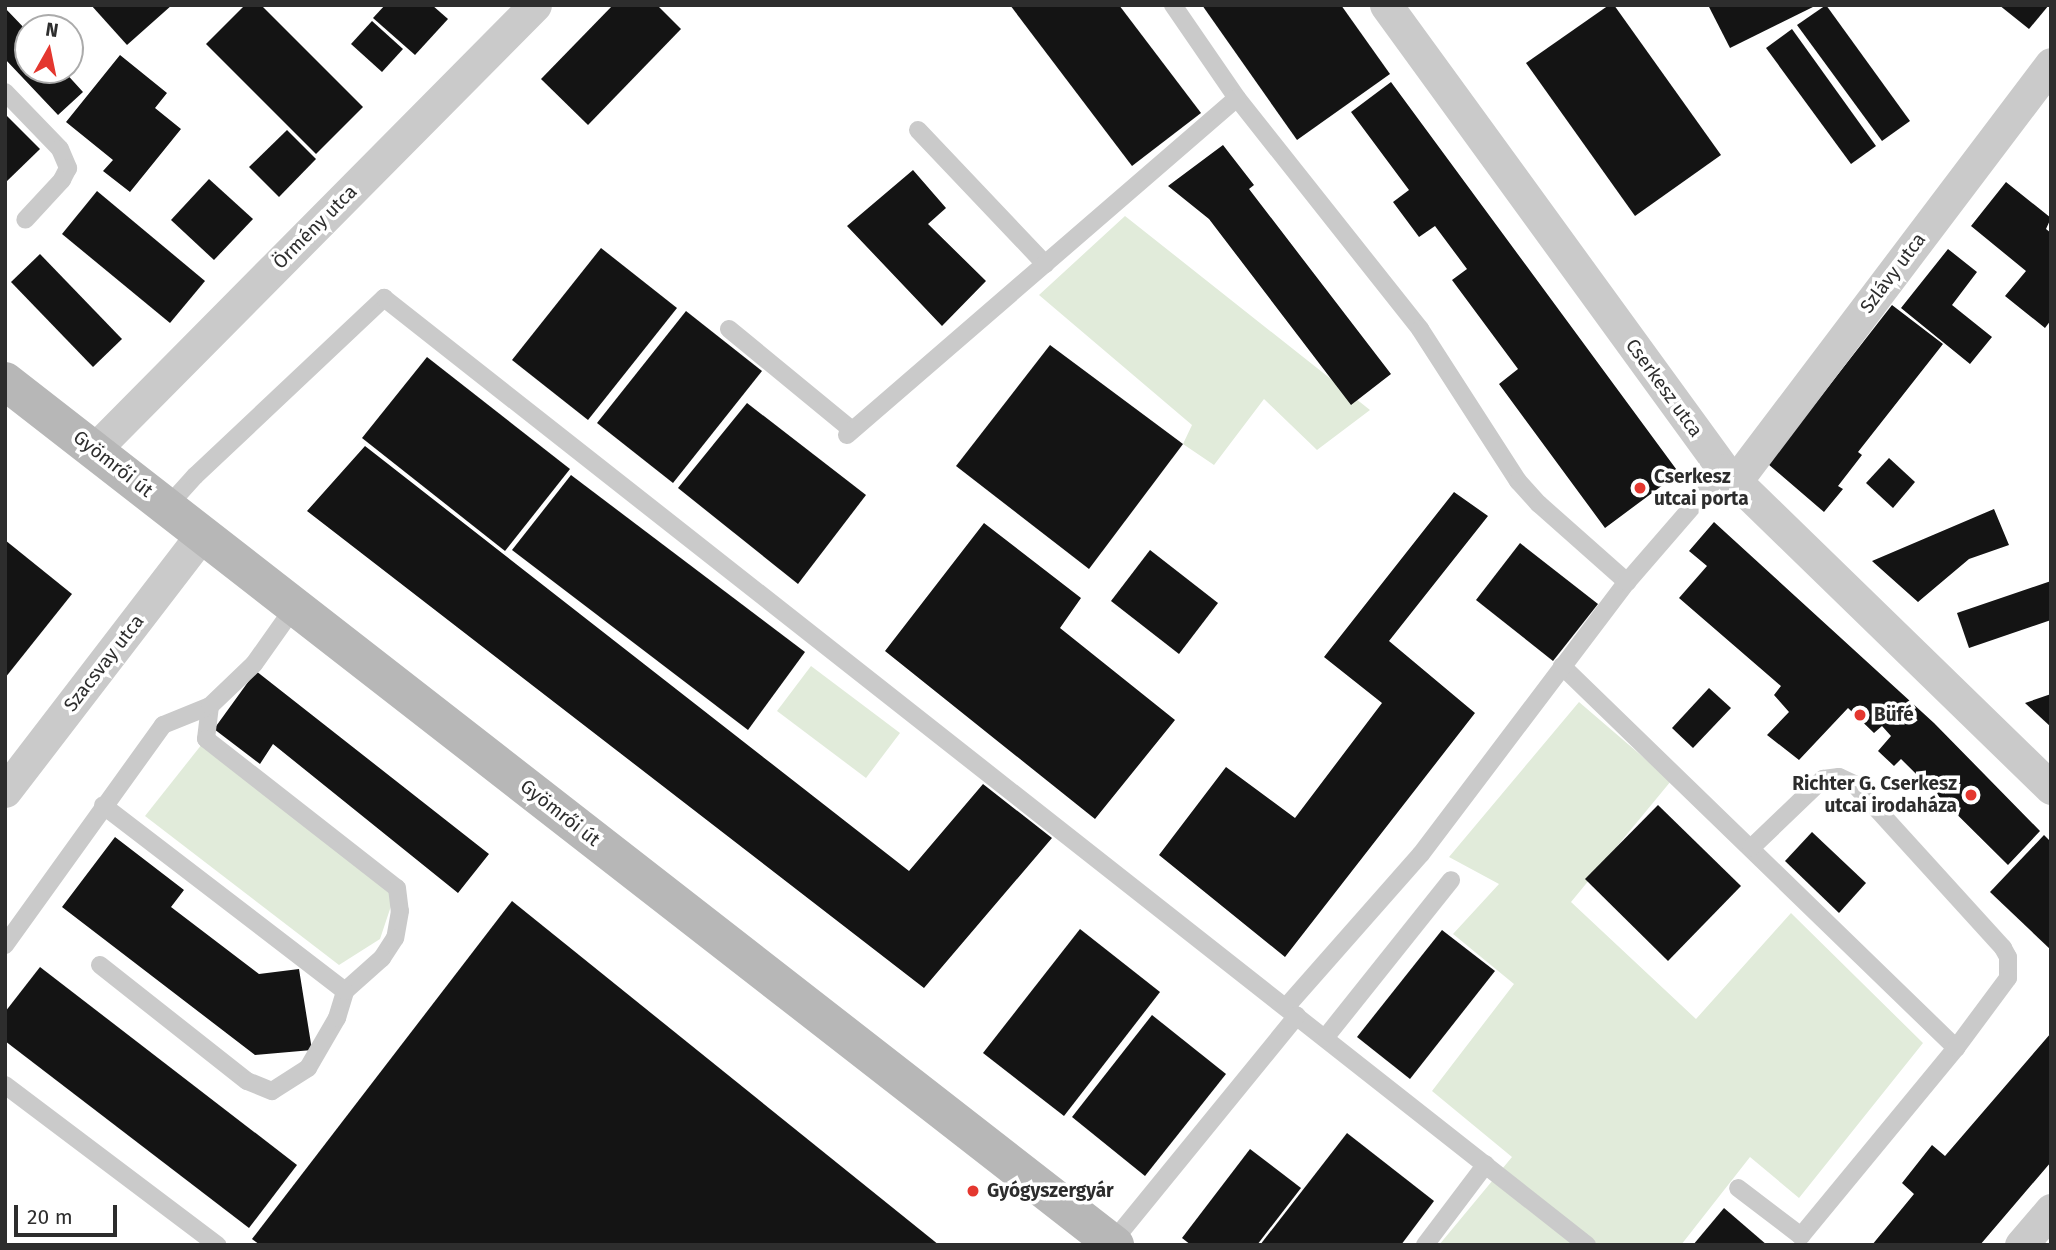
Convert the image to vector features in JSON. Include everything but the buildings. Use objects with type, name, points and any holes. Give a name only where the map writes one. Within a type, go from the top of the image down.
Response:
[{"type":"street","name":"Örmény utca","points":[[95,449],[535,5]]},
{"type":"street","name":"Cserkesz utca","points":[[1386,5],[1730,476],[2051,788]]},
{"type":"street","name":"Szlávy utca","points":[[1730,476],[2051,64]]},
{"type":"street","name":"Gyömrői út","points":[[5,381],[1112,1244]]},
{"type":"street","name":"Szacsvay utca","points":[[5,791],[202,534]]},
{"type":"street","points":[[2021,1245],[2051,1210]]},
{"type":"lane","points":[[1173,5],[1237,97],[1420,329],[1518,481],[1539,504],[1628,582]]},
{"type":"lane","points":[[5,92],[60,149],[68,168],[62,180],[25,220]]},
{"type":"lane","points":[[729,329],[849,432],[1237,97]]},
{"type":"lane","points":[[918,130],[1045,264]]},
{"type":"lane","points":[[167,507],[195,475],[384,298],[1587,1245]]},
{"type":"lane","points":[[1112,1244],[1291,1011],[1421,854],[1628,582],[1730,476]]},
{"type":"lane","points":[[5,946],[103,805],[163,725],[210,706],[254,664],[295,606]]},
{"type":"lane","points":[[1562,666],[1956,1048]]},
{"type":"lane","points":[[100,965],[247,1081],[272,1091],[308,1068],[337,1018],[345,991],[382,958],[395,937],[400,912],[397,888],[206,738],[210,706]]},
{"type":"lane","points":[[1738,1188],[1801,1236],[1956,1048],[2008,978],[2008,957],[2003,948],[1854,784],[1839,777],[1823,779],[1751,848]]},
{"type":"lane","points":[[103,805],[345,991]]},
{"type":"lane","points":[[1325,1038],[1451,880]]},
{"type":"lane","points":[[5,1085],[217,1245]]},
{"type":"lane","points":[[1425,1245],[1486,1164]]},
{"type":"green space","points":[[1125,216],[1370,410],[1317,450],[1264,399],[1214,465],[1183,444],[1192,425],[1039,295]]},
{"type":"green space","points":[[811,666],[900,733],[866,778],[777,711]]},
{"type":"green space","points":[[1579,702],[1671,781],[1571,902],[1696,1019],[1791,913],[1923,1043],[1799,1198],[1750,1157],[1681,1245],[1439,1245],[1512,1157],[1432,1091],[1514,984],[1453,934],[1499,884],[1449,857]]},
{"type":"green space","points":[[206,739],[397,888],[380,939],[339,965],[145,816]]},
{"type":"place","name":"Cserkesz utcai porta","points":[[1640,488]]},
{"type":"place","name":"Büfé","points":[[1860,715]]},
{"type":"place","name":"Richter G. Cserkesz utcai irodaháza","points":[[1971,795]]},
{"type":"place","name":"Gyógyszergyár","points":[[973,1191]]}]
